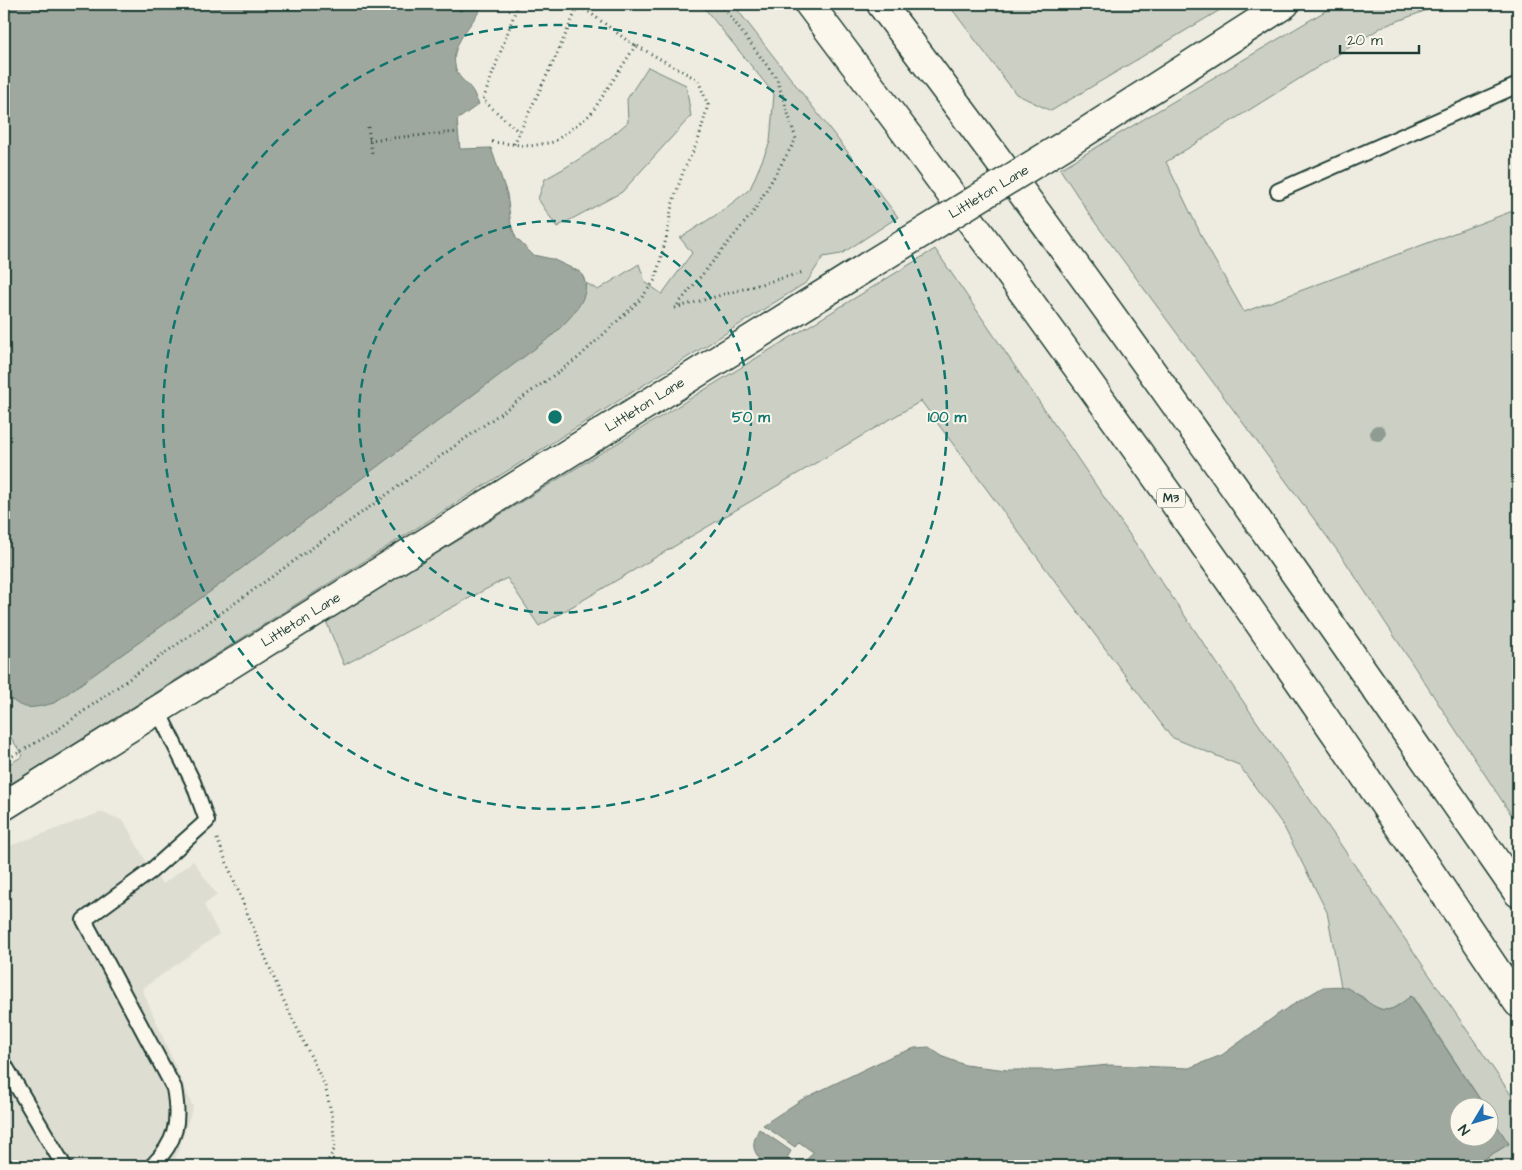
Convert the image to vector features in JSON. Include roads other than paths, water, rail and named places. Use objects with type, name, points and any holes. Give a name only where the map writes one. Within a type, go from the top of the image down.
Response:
[{"type":"main road","name":"M3","points":[[808,4],[1022,291],[1208,548],[1429,869],[1518,1003]]},
{"type":"main road","points":[[881,4],[974,125],[1129,341],[1337,632],[1518,893]]},
{"type":"main road","name":"Littleton Lane","points":[[4,806],[1073,140],[1285,4]]},
{"type":"lane","points":[[1278,191],[1518,85]]},
{"type":"lane","points":[[152,1166],[166,1150],[174,1136],[177,1123],[177,1105],[174,1088],[84,920],[151,871],[207,821],[193,782],[158,711]]},
{"type":"lane","points":[[4,1064],[64,1166]]}]
